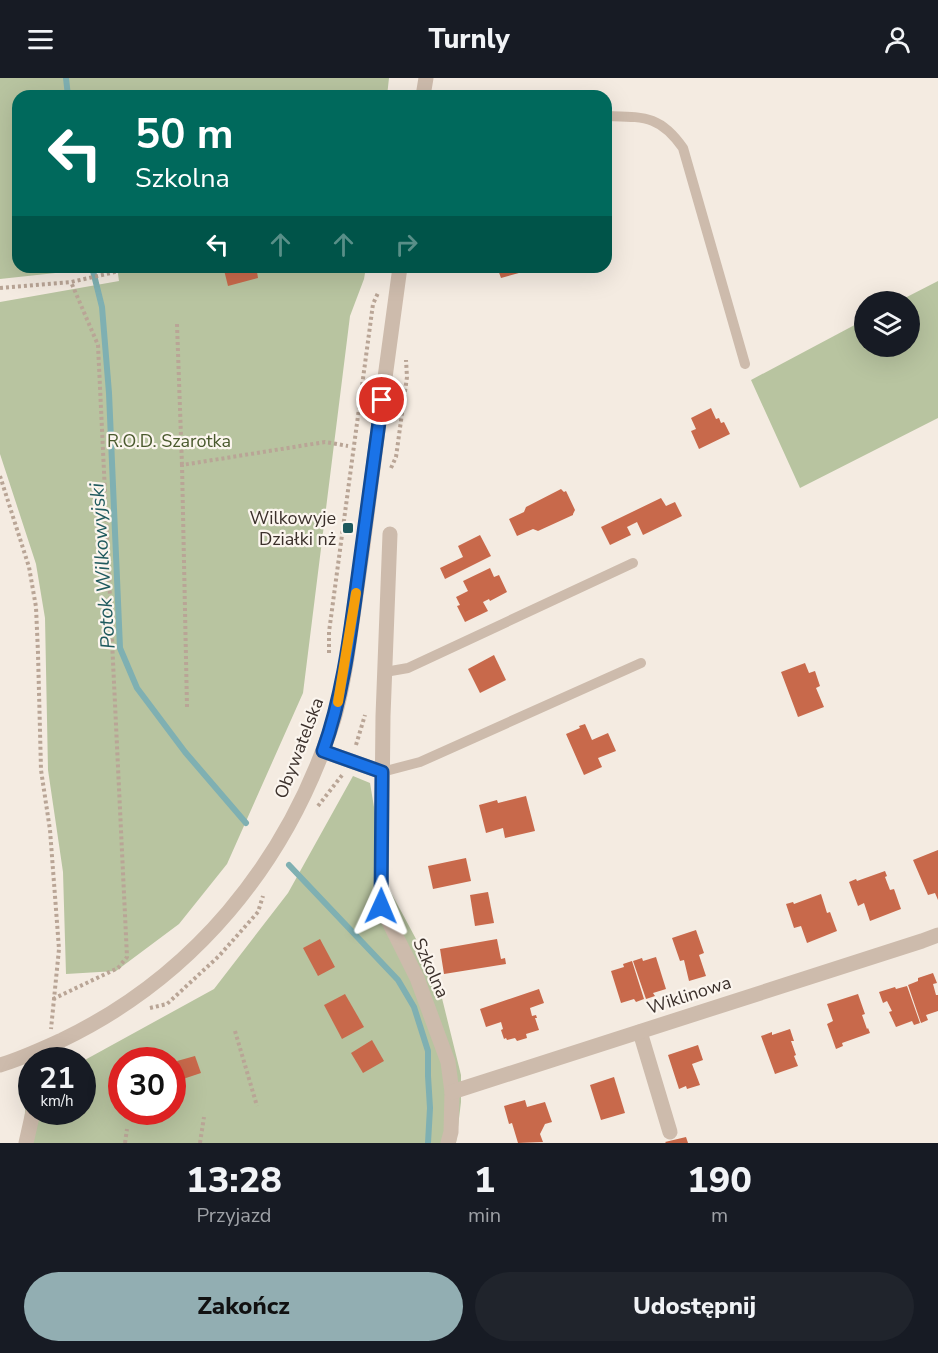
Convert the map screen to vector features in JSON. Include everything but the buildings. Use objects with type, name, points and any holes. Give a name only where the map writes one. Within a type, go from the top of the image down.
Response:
[{"type":"street","name":"Obywatelska","points":[[51,1047],[138,996],[202,941],[232,909],[261,870],[279,843],[310,784],[332,726],[341,689],[353,620],[399,273]]},
{"type":"street","name":"Szkolna","points":[[390,534],[382,772],[381,906],[421,989],[448,1062],[452,1092],[451,1131],[448,1143]]},
{"type":"street","points":[[323,751],[382,772]]},
{"type":"street","name":"Wiklinowa","points":[[452,1092],[938,934]]},
{"type":"street","points":[[640,1032],[670,1132]]},
{"type":"street","name":"Obywatelska","points":[[0,1065],[18,1061]]},
{"type":"street","points":[[26,1143],[30,1125]]},
{"type":"lane","points":[[612,116],[644,117],[660,124],[673,134],[683,148],[745,364]]},
{"type":"lane","points":[[385,672],[408,668],[633,563]]},
{"type":"lane","points":[[382,772],[420,762],[641,663]]},
{"type":"path","points":[[0,288],[71,282],[116,273]]},
{"type":"path","points":[[53,999],[118,968],[127,957],[98,345],[71,282]]},
{"type":"path","points":[[329,656],[329,632],[373,304],[381,287]]},
{"type":"path","points":[[177,324],[187,707]]},
{"type":"path","points":[[182,465],[325,442],[348,446]]},
{"type":"path","points":[[0,476],[28,567],[36,607],[41,770],[50,830],[59,949],[51,1030]]},
{"type":"path","points":[[43,1033],[60,1026]]},
{"type":"path","points":[[235,1031],[257,1106]]},
{"type":"path","points":[[200,1143],[204,1117]]},
{"type":"path","points":[[125,1143],[128,1129]]},
{"type":"green space","points":[[0,78],[389,78],[388,90],[12,90],[12,273],[56,273],[0,279]]},
{"type":"green space","name":"R.O.D. Szarotka","points":[[118,273],[365,273],[350,316],[303,693],[227,864],[179,924],[116,971],[66,974],[63,872],[48,770],[45,618],[36,564],[0,454],[0,302],[119,281]]},
{"type":"green space","points":[[938,281],[938,418],[800,488],[751,380],[854,325],[854,357],[920,357],[918,291]]},
{"type":"green space","points":[[353,776],[370,783],[387,885],[437,978],[461,1075],[461,1102],[456,1143],[23,1143],[24,1125],[96,1125],[96,1054],[108,1047],[108,1125],[186,1125],[186,1047],[108,1047],[214,989],[288,893]]},
{"type":"waterway","name":"Potok Wilkowyjski","points":[[66,78],[67,90]]},
{"type":"waterway","name":"Potok Wilkowyjski","points":[[94,273],[102,307],[109,393],[120,648],[137,688],[185,752],[246,823]]},
{"type":"waterway","name":"Potok Wilkowyjski","points":[[289,865],[398,980],[414,1007],[428,1051],[430,1108],[428,1143]]},
{"type":"slow traffic","points":[[338,702],[356,593]]},
{"type":"place","name":"Wilkowyje Działki nż","points":[[348,528]]},
{"type":"route","points":[[381,906],[382,772],[323,751],[341,689],[353,620],[382,400]]}]
